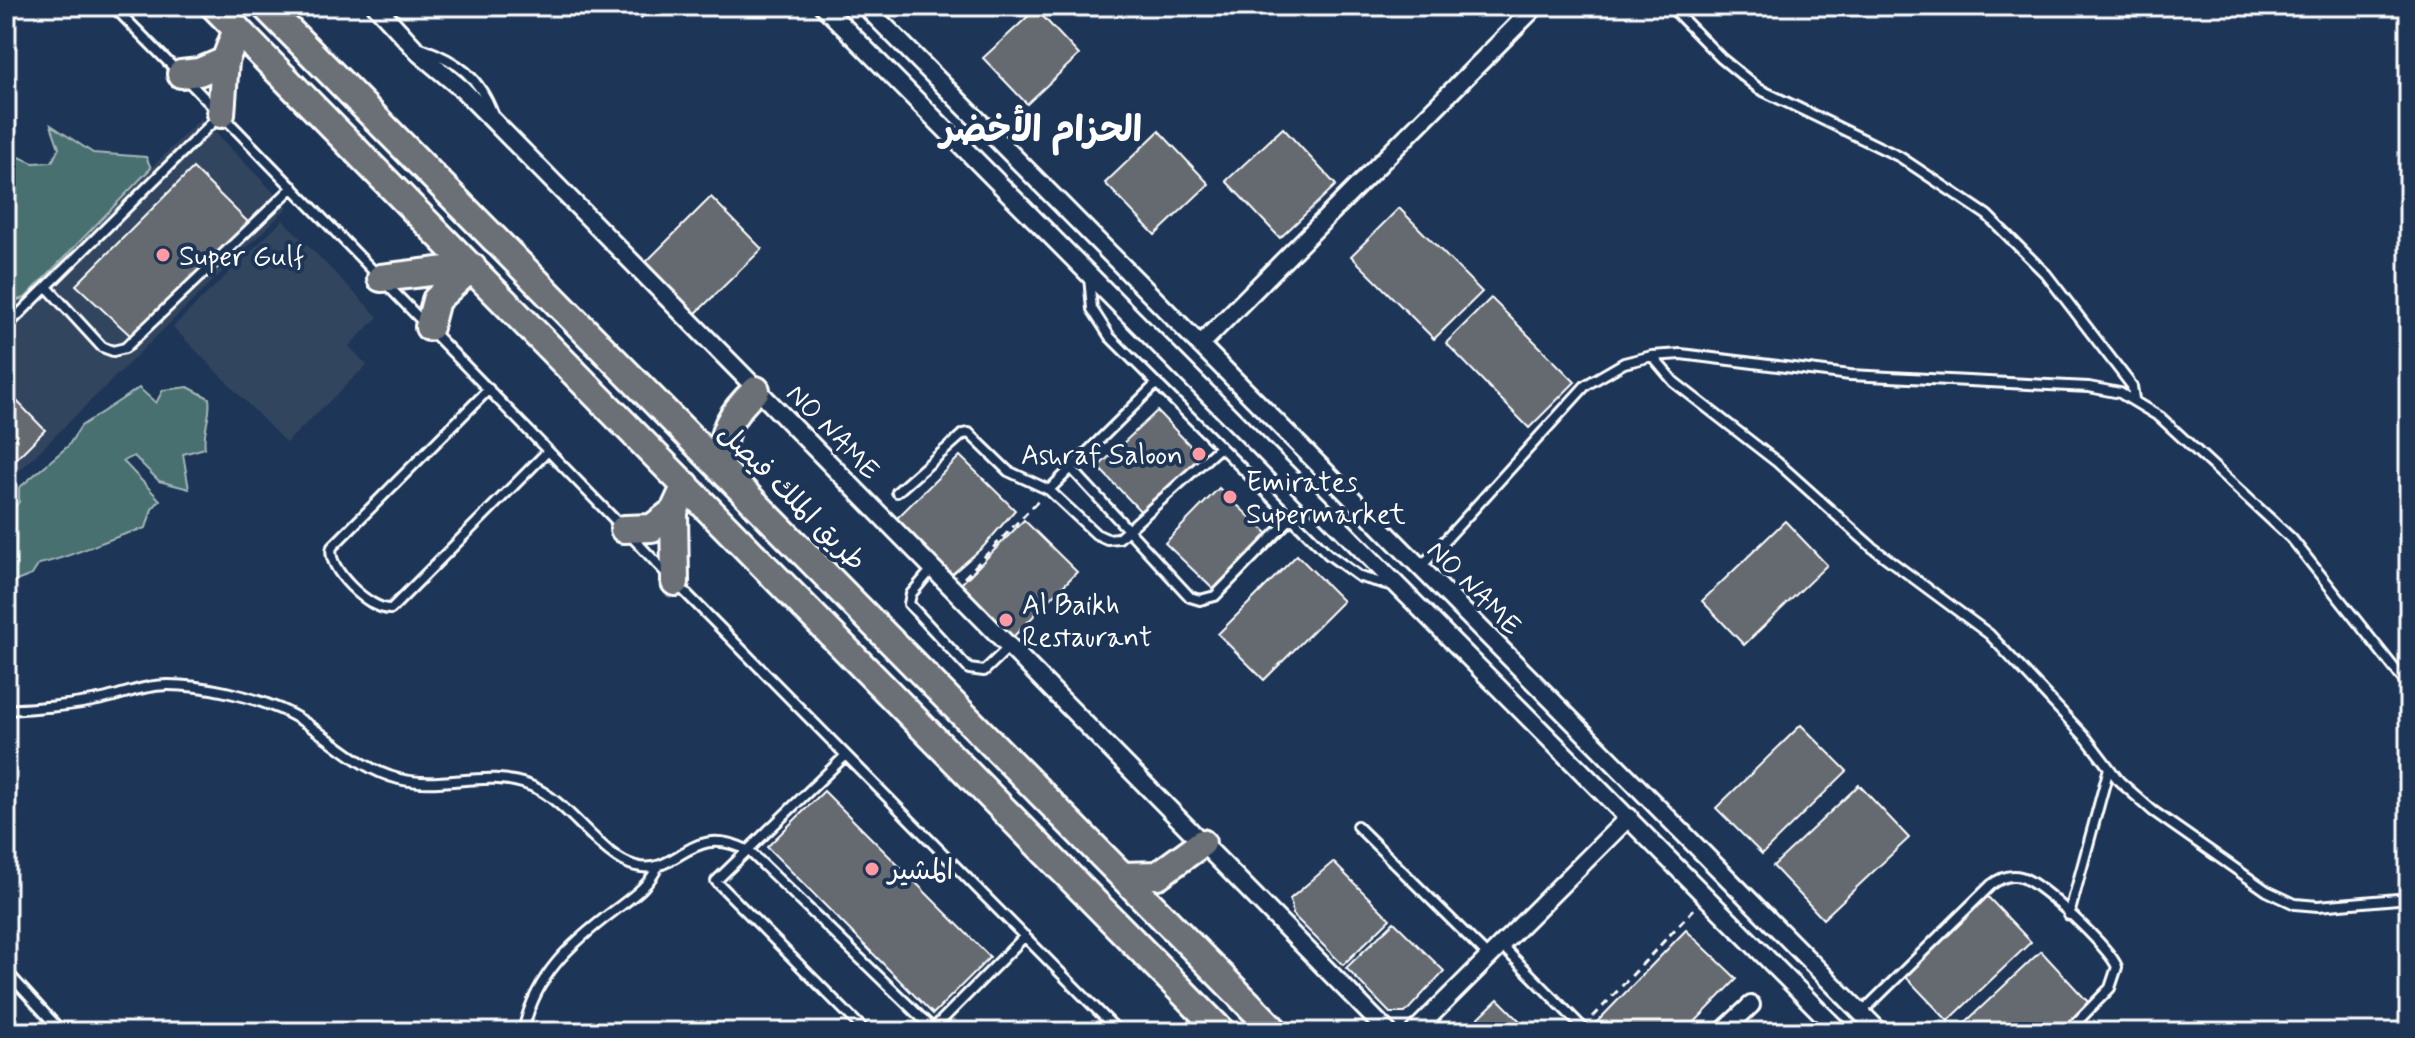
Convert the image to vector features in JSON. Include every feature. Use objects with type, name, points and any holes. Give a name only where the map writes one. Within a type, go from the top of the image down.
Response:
[{"type":"main road","points":[[214,6],[1222,1032]]},
{"type":"main road","name":"طريق الملك فيصل","points":[[265,6],[1276,1032]]},
{"type":"main road","points":[[221,114],[225,61],[237,29]]},
{"type":"main road","points":[[181,74],[208,69],[225,61]]},
{"type":"main road","points":[[381,278],[472,267]]},
{"type":"main road","points":[[429,327],[436,300],[472,267]]},
{"type":"main road","points":[[720,467],[721,442],[727,422],[756,390]]},
{"type":"main road","points":[[675,582],[674,511],[686,485]]},
{"type":"main road","points":[[624,529],[652,528],[674,511]]},
{"type":"main road","points":[[1122,876],[1158,875],[1202,843]]},
{"type":"street","name":"NO NAME","points":[[376,6],[413,46],[455,82],[1388,1032]]},
{"type":"street","name":"NO NAME","points":[[823,6],[1840,1032]]},
{"type":"street","name":"NO NAME","points":[[865,6],[1880,1032]]},
{"type":"street","points":[[1200,345],[1536,6]]},
{"type":"street","points":[[1414,1032],[1629,817]]},
{"type":"street","points":[[1722,1032],[1751,1005]]},
{"type":"lane","points":[[113,6],[293,187],[844,757],[1119,1032]]},
{"type":"lane","points":[[1670,6],[1721,58],[1759,89],[1900,157],[1987,215],[2046,274],[2132,386],[2134,399]]},
{"type":"lane","points":[[6,327],[221,114]]},
{"type":"lane","points":[[47,287],[102,347],[113,351],[125,348],[293,187]]},
{"type":"lane","points":[[1090,277],[1090,299],[1097,319],[1220,447],[1343,566],[1360,577],[1398,588]]},
{"type":"lane","points":[[1420,568],[1586,385],[1624,363],[1652,356],[1681,354],[1913,380],[2089,387],[2134,399],[2160,417],[2292,539],[2409,687]]},
{"type":"lane","points":[[1652,356],[1674,382],[1777,462],[1896,567],[1989,634],[2087,739],[2109,768],[2153,811],[2282,899],[2308,907],[2409,898]]},
{"type":"lane","points":[[1049,490],[1157,383]]},
{"type":"lane","points":[[489,389],[335,543],[330,553],[334,568],[377,608],[391,609],[548,451]]},
{"type":"lane","points":[[897,492],[967,432],[1008,471],[1049,490],[1096,534],[1107,539],[1119,538],[1220,447]]},
{"type":"lane","points":[[1071,468],[1190,597],[1206,600],[1219,593],[1292,517]]},
{"type":"lane","points":[[932,569],[911,594],[909,604],[969,669],[984,671],[1009,647]]},
{"type":"lane","points":[[6,710],[75,704],[166,685],[243,697],[300,720],[355,761],[387,776],[432,784],[501,778],[542,790],[621,859],[639,867],[658,866],[699,843],[731,843],[749,851],[931,1030],[1025,936]]},
{"type":"lane","points":[[844,757],[716,881],[866,1032]]},
{"type":"lane","points":[[2069,915],[2109,768]]},
{"type":"lane","points":[[1357,826],[1585,1030]]},
{"type":"lane","points":[[523,1032],[533,996],[553,963],[576,939],[646,885],[658,866]]},
{"type":"lane","points":[[1861,1013],[2003,878],[2016,876],[2029,881],[2069,915],[2110,954],[2117,967],[2110,988],[2067,1032]]},
{"type":"lane","points":[[6,971],[62,1032]]},
{"type":"path","points":[[953,589],[1049,490]]},
{"type":"path","points":[[1585,1030],[1705,898]]},
{"type":"shaded area","points":[[201,118],[288,207],[6,484],[6,313]]},
{"type":"shaded area","points":[[283,220],[378,317],[349,346],[367,365],[286,443],[173,327]]},
{"type":"green space","points":[[51,125],[93,153],[146,157],[151,168],[25,298],[6,303],[6,184],[11,183],[6,174],[6,151],[33,163],[52,162],[59,148]]},
{"type":"green space","points":[[188,387],[209,398],[210,405],[205,448],[183,454],[189,489],[159,481],[134,456],[123,461],[160,500],[152,509],[146,528],[39,564],[32,575],[6,585],[6,517],[19,502],[19,488],[68,446],[81,426],[139,388],[156,403],[163,390]]},
{"type":"building","points":[[629,6],[652,6],[641,18]]},
{"type":"building","points":[[1036,9],[1079,55],[1027,104],[983,58]]},
{"type":"building","points":[[1283,128],[1336,185],[1280,238],[1226,181]]},
{"type":"building","points":[[1159,131],[1209,184],[1155,235],[1105,183]]},
{"type":"building","name":"Super Gulf","points":[[193,168],[251,225],[133,338],[76,285]]},
{"type":"building","points":[[711,197],[762,249],[690,319],[640,268]]},
{"type":"building","points":[[1399,208],[1482,292],[1434,339],[1351,256]]},
{"type":"building","points":[[1491,298],[1575,382],[1529,428],[1446,343]]},
{"type":"building","points":[[6,390],[45,430],[6,469]]},
{"type":"building","points":[[1157,411],[1204,460],[1145,516],[1098,467]]},
{"type":"building","points":[[960,456],[1015,510],[984,546],[949,577],[893,522]]},
{"type":"building","points":[[1219,488],[1268,534],[1214,590],[1165,543]]},
{"type":"building","points":[[1024,520],[1077,572],[1011,639],[958,587]]},
{"type":"building","points":[[1785,521],[1827,565],[1744,645],[1702,601]]},
{"type":"building","points":[[1297,555],[1343,601],[1264,680],[1218,634]]},
{"type":"building","points":[[1801,725],[1847,771],[1762,854],[1716,808]]},
{"type":"building","points":[[1859,785],[1909,838],[1823,919],[1773,866]]},
{"type":"building","points":[[824,791],[990,957],[933,1014],[767,847]]},
{"type":"building","points":[[1333,862],[1390,919],[1343,965],[1293,915],[1290,899]]},
{"type":"building","points":[[1987,896],[2031,942],[1948,1021],[1904,975]]},
{"type":"building","points":[[1394,922],[1444,971],[1405,1013],[1390,1013],[1346,968]]},
{"type":"building","points":[[1686,930],[1737,979],[1685,1032],[1602,1032],[1594,1025]]},
{"type":"building","points":[[2041,951],[2089,1003],[2058,1032],[1955,1032]]},
{"type":"building","points":[[1498,999],[1531,1032],[1464,1032]]},
{"type":"place","name":"Super Gulf","points":[[163,255]]},
{"type":"place","name":"Ashraf Saloon","points":[[1199,454]]},
{"type":"place","name":"Emirates Supermarket","points":[[1230,497]]},
{"type":"place","name":"Al Baikh Restaurant","points":[[1006,620]]},
{"type":"place","name":"المشير","points":[[872,869]]},
{"type":"district","name":"الحزام الأخضر","points":[[1041,128]]}]
